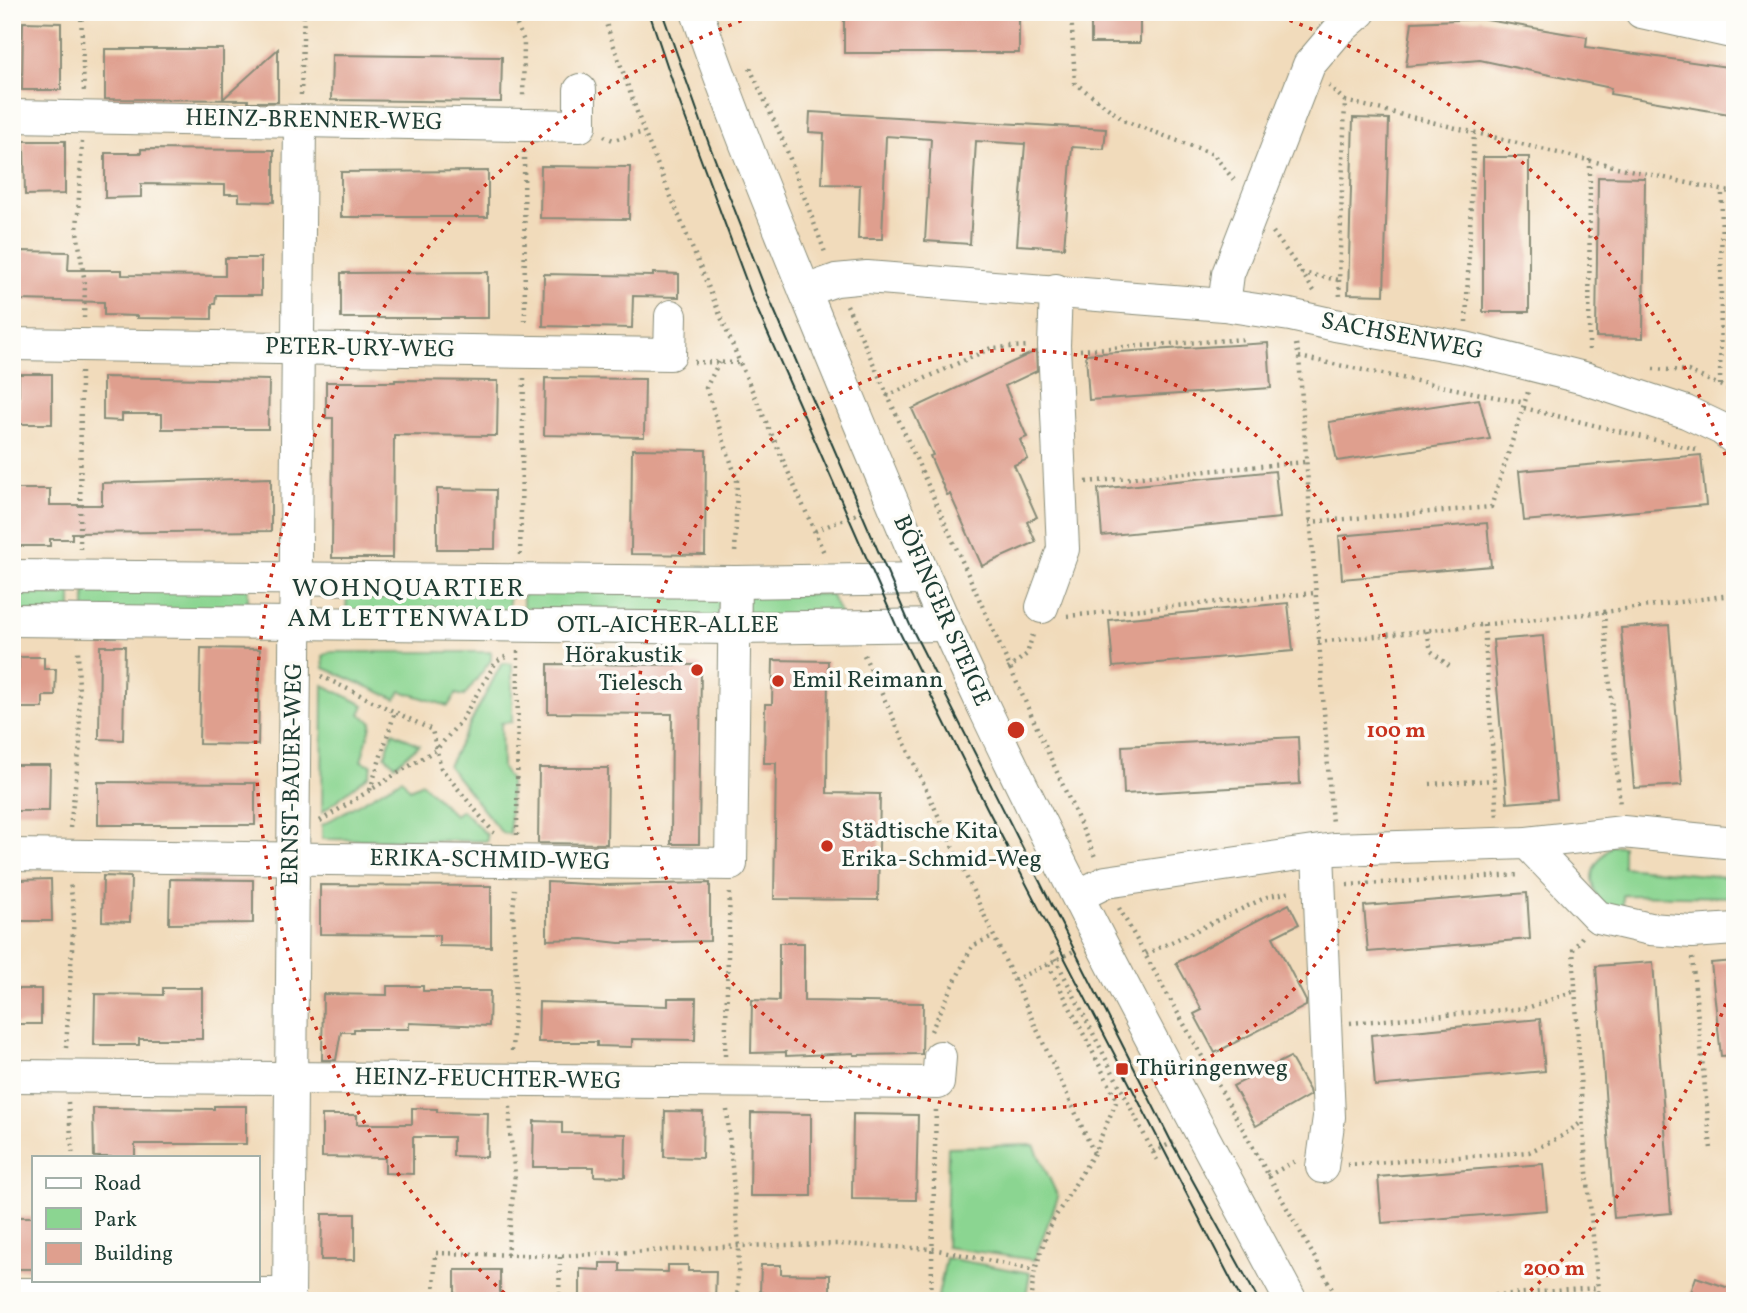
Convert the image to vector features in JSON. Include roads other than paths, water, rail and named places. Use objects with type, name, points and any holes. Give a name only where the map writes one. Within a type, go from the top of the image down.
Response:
[{"type":"street","name":"BÖFINGER STEIGE","points":[[697,12],[720,79],[805,291],[945,625],[990,721],[1079,896],[1291,1301]]},
{"type":"street","points":[[1224,305],[1228,274],[1309,65],[1337,32],[1360,12]]},
{"type":"street","points":[[1641,12],[1735,33]]},
{"type":"street","name":"HEINZ-BRENNER-WEG","points":[[12,116],[580,126],[580,90]]},
{"type":"street","name":"ERNST-BAUER-WEG","points":[[289,1297],[300,121]]},
{"type":"street","name":"SACHSENWEG","points":[[805,291],[836,280],[867,277],[1224,305],[1290,315],[1465,348],[1584,378],[1686,412],[1722,429],[1735,439]]},
{"type":"street","points":[[1040,613],[1063,550],[1055,348],[1056,290]]},
{"type":"street","name":"PETER-URY-WEG","points":[[12,344],[670,354],[671,316]]},
{"type":"street","name":"OTL-AICHER-ALLEE","points":[[12,576],[735,582],[925,579]]},
{"type":"street","points":[[735,582],[735,628]]},
{"type":"street","name":"OTL-AICHER-ALLEE","points":[[12,620],[735,628],[945,625]]},
{"type":"street","name":"ERIKA-SCHMID-WEG","points":[[12,855],[731,864],[735,628]]},
{"type":"street","points":[[1079,896],[1106,882],[1326,850],[1527,843],[1623,832],[1735,843]]},
{"type":"street","points":[[1589,907],[1579,864],[1595,836]]},
{"type":"street","points":[[1527,843],[1589,907],[1650,929],[1692,932],[1735,929]]},
{"type":"street","points":[[1322,1167],[1329,1117],[1325,1025],[1326,850]]},
{"type":"street","name":"HEINZ-FEUCHTER-WEG","points":[[12,1076],[724,1082],[939,1070]]},
{"type":"street","points":[[12,1294],[289,1297]]},
{"type":"tram line","points":[[649,12],[754,302],[896,625],[987,808],[1242,1301]]},
{"type":"tram line","points":[[662,12],[709,144],[769,298],[910,625],[1172,1143],[1259,1301]]},
{"type":"place","name":"Hörakustik Tielesch","points":[[697,670]]},
{"type":"place","name":"Emil Reimann","points":[[778,681]]},
{"type":"place","name":"Städtische Kita Erika-Schmid-Weg","points":[[827,846]]},
{"type":"place","name":"Thüringenweg","points":[[1122,1069]]},
{"type":"district","name":"WOHNQUARTIER AM LETTENWALD","points":[[409,604]]}]
